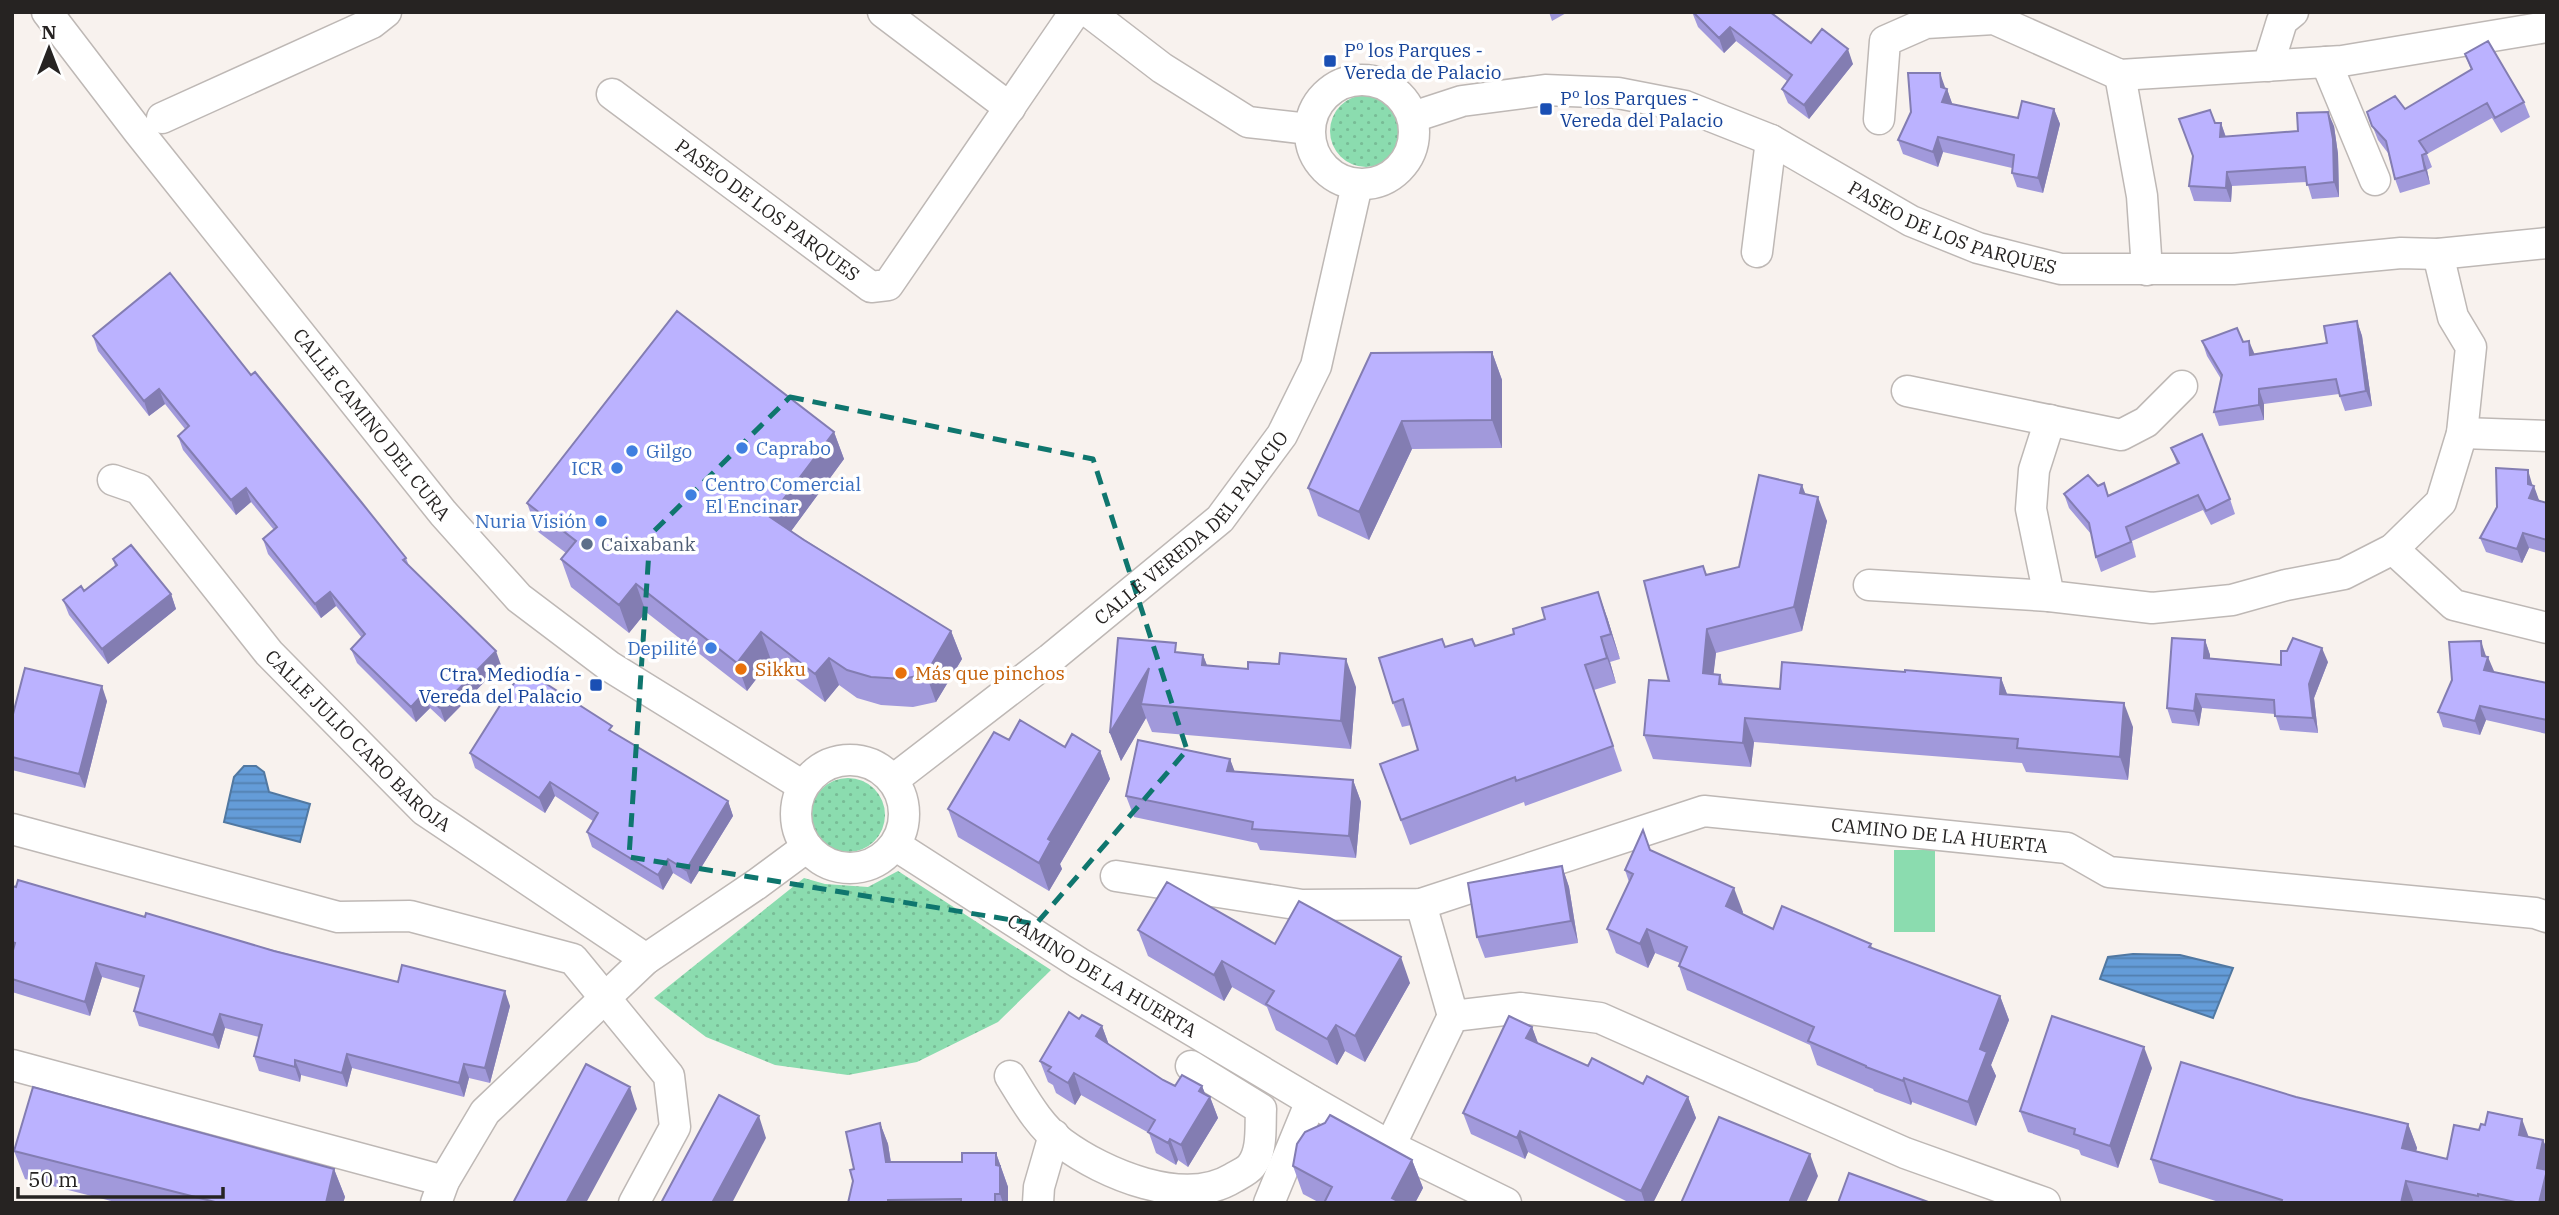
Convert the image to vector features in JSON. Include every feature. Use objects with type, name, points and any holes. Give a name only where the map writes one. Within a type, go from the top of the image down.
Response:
[{"type":"street","name":"CALLE CAMINO DEL CURA","points":[[47,12],[146,142],[426,492],[519,598],[609,666],[803,786]]},
{"type":"street","points":[[162,118],[372,23],[386,12]]},
{"type":"street","points":[[883,12],[1010,108]]},
{"type":"street","name":"PASEO DE LOS PARQUES","points":[[612,94],[870,287],[888,285],[1075,12]]},
{"type":"street","points":[[1089,12],[1162,68],[1248,121],[1309,129]]},
{"type":"street","points":[[2268,66],[2283,21],[2294,12]]},
{"type":"street","points":[[1879,119],[1885,41],[1926,23],[2007,18],[2120,75],[2326,62],[2547,27]]},
{"type":"street","points":[[2326,62],[2375,180]]},
{"type":"street","points":[[2120,75],[2142,196],[2147,270]]},
{"type":"street","points":[[1356,80],[1374,81],[1391,88],[1405,100],[1413,117],[1412,151],[1403,166],[1390,177],[1374,184],[1357,185],[1328,172],[1317,159],[1311,145],[1309,129],[1314,111],[1324,96],[1339,85],[1356,80]]},
{"type":"street","name":"PASEO DE LOS PARQUES","points":[[1413,117],[1462,100],[1545,90],[1618,93],[1685,106],[1771,140],[1911,221],[1978,248],[2061,270],[2233,269],[2547,243]]},
{"type":"street","points":[[1757,252],[1771,140]]},
{"type":"street","name":"CALLE VEREDA DEL PALACIO","points":[[893,780],[1050,659],[1220,519],[1282,435],[1316,366],[1357,185]]},
{"type":"street","points":[[1869,584],[2049,596],[2152,608],[2232,600],[2286,585],[2344,574],[2393,549],[2441,502],[2462,433],[2471,347],[2453,317],[2438,254]]},
{"type":"street","points":[[1907,391],[2122,435],[2146,422],[2182,386]]},
{"type":"street","points":[[2049,596],[2031,509],[2034,470],[2050,420]]},
{"type":"street","points":[[2462,433],[2547,436]]},
{"type":"street","name":"CALLE JULIO CARO BAROJA","points":[[113,480],[139,489],[269,653],[424,810],[646,960]]},
{"type":"street","points":[[2393,549],[2454,605],[2547,628]]},
{"type":"street","points":[[857,760],[877,767],[893,780],[903,801],[904,823],[895,845],[881,859],[862,867],[841,868],[822,861],[807,847],[797,828],[796,807],[803,786],[817,770],[836,761],[857,760]]},
{"type":"street","name":"CAMINO DE LA HUERTA","points":[[1116,876],[1302,905],[1421,904],[1704,811],[2067,848],[2109,872],[2535,913],[2547,917]]},
{"type":"street","points":[[12,829],[338,917],[410,916],[573,958],[669,1076],[675,1127],[634,1203]]},
{"type":"street","name":"CAMINO DE LA HUERTA","points":[[895,845],[1079,963],[1311,1101],[1390,1146],[1506,1203]]},
{"type":"street","points":[[12,1065],[440,1192],[485,1112],[646,960],[807,847]]},
{"type":"street","points":[[1390,1146],[1453,1016],[1421,904]]},
{"type":"street","points":[[1453,1016],[1521,1008],[1600,1018],[1905,1153],[2045,1203]]},
{"type":"street","name":"CAMINO DE LA HUERTA","points":[[1010,1076],[1038,1119],[1061,1143],[1105,1170],[1197,1196],[1224,1184],[1251,1167],[1260,1141],[1261,1109],[1191,1066]]},
{"type":"street","points":[[1269,1203],[1311,1101]]},
{"type":"street","points":[[1038,1203],[1039,1187],[1054,1135]]},
{"type":"highlighted area","points":[[790,397],[1093,459],[1187,750],[1036,924],[629,857],[650,535]]},
{"type":"green space","points":[[1373,95],[1392,105],[1400,117],[1400,145],[1392,157],[1380,165],[1359,167],[1340,157],[1332,145],[1330,124],[1340,105],[1352,97]]},
{"type":"green space","points":[[848,778],[869,784],[879,794],[885,815],[879,836],[869,846],[848,852],[827,846],[817,836],[811,815],[817,794],[827,784]]},
{"type":"green space","points":[[1894,850],[1935,850],[1935,932],[1894,932]]},
{"type":"green space","points":[[898,871],[1051,970],[998,1022],[917,1062],[848,1075],[775,1065],[706,1037],[654,998],[804,878],[825,884],[868,887]]},
{"type":"water","points":[[244,766],[256,766],[264,772],[269,792],[310,804],[300,842],[224,822],[234,777]]},
{"type":"water","points":[[2133,954],[2180,955],[2233,968],[2213,1018],[2100,979],[2108,957]]},
{"type":"building","points":[[1693,12],[1770,12],[1811,43],[1822,29],[1848,49],[1804,105],[1782,89],[1792,75],[1730,27],[1719,38]]},
{"type":"building","points":[[2488,41],[2524,102],[2495,118],[2487,103],[2419,141],[2427,153],[2422,155],[2425,170],[2395,179],[2386,141],[2372,126],[2367,112],[2395,96],[2405,109],[2472,69],[2465,54]]},
{"type":"building","points":[[1908,73],[1940,73],[1941,87],[1947,89],[1942,102],[2018,118],[2022,101],[2054,109],[2038,178],[2012,173],[2014,155],[1938,137],[1933,152],[1898,140],[1911,112]]},
{"type":"building","points":[[2210,110],[2215,123],[2221,123],[2220,137],[2298,131],[2297,113],[2328,112],[2333,139],[2334,182],[2307,185],[2305,167],[2227,172],[2226,188],[2189,186],[2193,156],[2179,119]]},
{"type":"building","points":[[170,273],[251,375],[255,372],[362,503],[406,558],[403,560],[496,651],[440,708],[424,693],[411,707],[351,649],[365,634],[330,592],[315,604],[263,539],[277,527],[246,488],[231,500],[178,436],[189,426],[159,389],[144,401],[93,336]]},
{"type":"building","name":"Centro Comercial El Encinar","points":[[677,311],[834,432],[770,517],[951,631],[926,674],[903,679],[871,677],[847,670],[829,658],[815,674],[761,632],[737,663],[636,584],[619,605],[561,559],[576,541],[527,503]]},
{"type":"building","points":[[2357,321],[2366,391],[2340,396],[2336,379],[2259,389],[2259,405],[2214,412],[2222,375],[2202,341],[2237,328],[2243,342],[2249,341],[2250,355],[2327,343],[2324,326]]},
{"type":"building","points":[[1492,352],[1492,420],[1402,421],[1359,512],[1308,488],[1371,353]]},
{"type":"building","points":[[2202,434],[2230,499],[2206,511],[2198,495],[2126,527],[2131,542],[2096,557],[2089,523],[2064,494],[2088,475],[2098,486],[2104,483],[2108,496],[2179,463],[2171,448]]},
{"type":"building","points":[[2496,468],[2528,470],[2528,484],[2534,486],[2529,498],[2547,503],[2547,540],[2523,533],[2517,549],[2480,538],[2497,507]]},
{"type":"building","points":[[1759,475],[1802,485],[1800,493],[1818,497],[1794,607],[1707,629],[1703,673],[1720,675],[1719,684],[1780,689],[1782,662],[2001,678],[2000,694],[2124,703],[2120,757],[2017,748],[2018,739],[1745,718],[1743,743],[1644,735],[1649,680],[1669,681],[1644,581],[1703,566],[1706,575],[1739,567]]},
{"type":"building","points":[[131,545],[171,594],[102,649],[63,600],[81,586],[84,591],[117,565],[113,559]]},
{"type":"building","points":[[1598,592],[1611,634],[1601,637],[1607,658],[1585,665],[1613,746],[1516,781],[1515,777],[1401,820],[1380,764],[1418,750],[1403,699],[1393,703],[1379,658],[1442,639],[1445,647],[1472,639],[1475,646],[1514,634],[1513,629],[1545,619],[1542,608]]},
{"type":"building","points":[[1118,638],[1176,643],[1175,652],[1203,655],[1202,665],[1248,669],[1248,662],[1279,664],[1280,653],[1346,659],[1341,721],[1141,704],[1149,668],[1110,733]]},
{"type":"building","points":[[2172,638],[2205,640],[2204,658],[2281,665],[2281,651],[2287,651],[2293,638],[2322,648],[2309,684],[2313,718],[2275,716],[2274,700],[2196,694],[2194,711],[2167,708]]},
{"type":"building","points":[[2481,641],[2482,656],[2488,657],[2484,670],[2547,683],[2547,720],[2480,706],[2475,721],[2438,712],[2452,680],[2449,642]]},
{"type":"building","points":[[25,668],[102,686],[79,774],[12,757],[12,718]]},
{"type":"building","points":[[523,669],[612,726],[609,730],[728,801],[686,870],[668,859],[658,875],[587,832],[598,813],[550,782],[539,798],[470,753]]},
{"type":"building","points":[[1020,720],[1065,747],[1072,734],[1100,751],[1048,839],[1051,841],[1039,863],[948,809],[994,732],[1009,740]]},
{"type":"building","points":[[1138,740],[1230,759],[1227,771],[1353,780],[1349,836],[1252,829],[1253,822],[1126,796]]},
{"type":"building","points":[[1643,830],[1650,850],[1734,888],[1726,906],[1773,929],[1782,906],[1871,944],[1869,947],[2000,996],[1980,1049],[1987,1052],[1968,1102],[1866,1067],[1808,1041],[1814,1027],[1679,966],[1687,947],[1647,929],[1640,944],[1607,929],[1633,874],[1625,870]]},
{"type":"building","points":[[1562,866],[1571,921],[1477,937],[1468,883]]},
{"type":"building","points":[[18,880],[145,917],[146,913],[274,951],[398,982],[402,965],[505,991],[485,1068],[464,1064],[459,1083],[347,1054],[342,1073],[295,1060],[295,1067],[254,1056],[262,1025],[220,1014],[213,1035],[134,1011],[144,976],[96,963],[85,1002],[12,979],[15,943],[12,942],[12,886],[16,887]]},
{"type":"building","points":[[1167,882],[1275,944],[1299,901],[1401,957],[1355,1036],[1336,1025],[1327,1039],[1266,1004],[1274,991],[1222,961],[1214,975],[1138,930]]},
{"type":"building","points":[[1069,1012],[1079,1019],[1082,1015],[1102,1026],[1096,1036],[1163,1080],[1175,1086],[1182,1075],[1202,1086],[1199,1091],[1210,1097],[1181,1145],[1170,1139],[1168,1143],[1148,1132],[1155,1120],[1074,1073],[1068,1083],[1048,1071],[1051,1067],[1040,1061]]},
{"type":"building","points":[[1509,1016],[1532,1027],[1526,1038],[1588,1066],[1592,1058],[1643,1084],[1647,1076],[1688,1097],[1641,1191],[1520,1131],[1517,1138],[1463,1113]]},
{"type":"building","points":[[2052,1016],[2144,1047],[2110,1146],[2074,1134],[2075,1129],[2020,1111]]},
{"type":"building","points":[[2181,1062],[2296,1097],[2408,1124],[2402,1148],[2447,1159],[2454,1125],[2479,1130],[2481,1124],[2485,1125],[2488,1112],[2522,1119],[2519,1135],[2543,1140],[2537,1168],[2547,1170],[2539,1203],[2520,1203],[2406,1181],[2401,1203],[2281,1203],[2282,1200],[2151,1159]]},
{"type":"building","points":[[586,1064],[630,1087],[566,1203],[513,1203]]},
{"type":"building","points":[[33,1087],[334,1169],[326,1203],[219,1203],[14,1151]]},
{"type":"building","points":[[719,1095],[759,1116],[712,1203],[661,1203]]},
{"type":"building","points":[[1330,1115],[1412,1160],[1392,1198],[1401,1203],[1324,1203],[1332,1187],[1293,1166],[1297,1144],[1305,1132],[1325,1123]]},
{"type":"building","points":[[1719,1117],[1810,1154],[1789,1203],[1681,1203]]},
{"type":"building","points":[[880,1123],[886,1162],[962,1162],[962,1153],[996,1153],[996,1165],[1000,1166],[1000,1194],[995,1194],[995,1203],[961,1203],[961,1199],[848,1203],[853,1181],[850,1170],[854,1169],[846,1132]]},
{"type":"building","points":[[1849,1173],[1931,1203],[1838,1203]]},
{"type":"place","name":"Pº los Parques - Vereda de Palacio","points":[[1330,61]]},
{"type":"place","name":"Pº los Parques - Vereda del Palacio","points":[[1546,109]]},
{"type":"place","name":"Caprabo","points":[[742,448]]},
{"type":"place","name":"Gilgo","points":[[632,451]]},
{"type":"place","name":"ICR","points":[[617,468]]},
{"type":"place","name":"Centro Comercial El Encinar","points":[[691,495]]},
{"type":"place","name":"Nuria Visión","points":[[601,521]]},
{"type":"place","name":"Caixabank","points":[[587,544]]},
{"type":"place","name":"Depilité","points":[[711,648]]},
{"type":"place","name":"Sikku","points":[[741,669]]},
{"type":"place","name":"Más que pinchos","points":[[901,673]]},
{"type":"place","name":"Ctra. Mediodía - Vereda del Palacio","points":[[596,685]]}]
